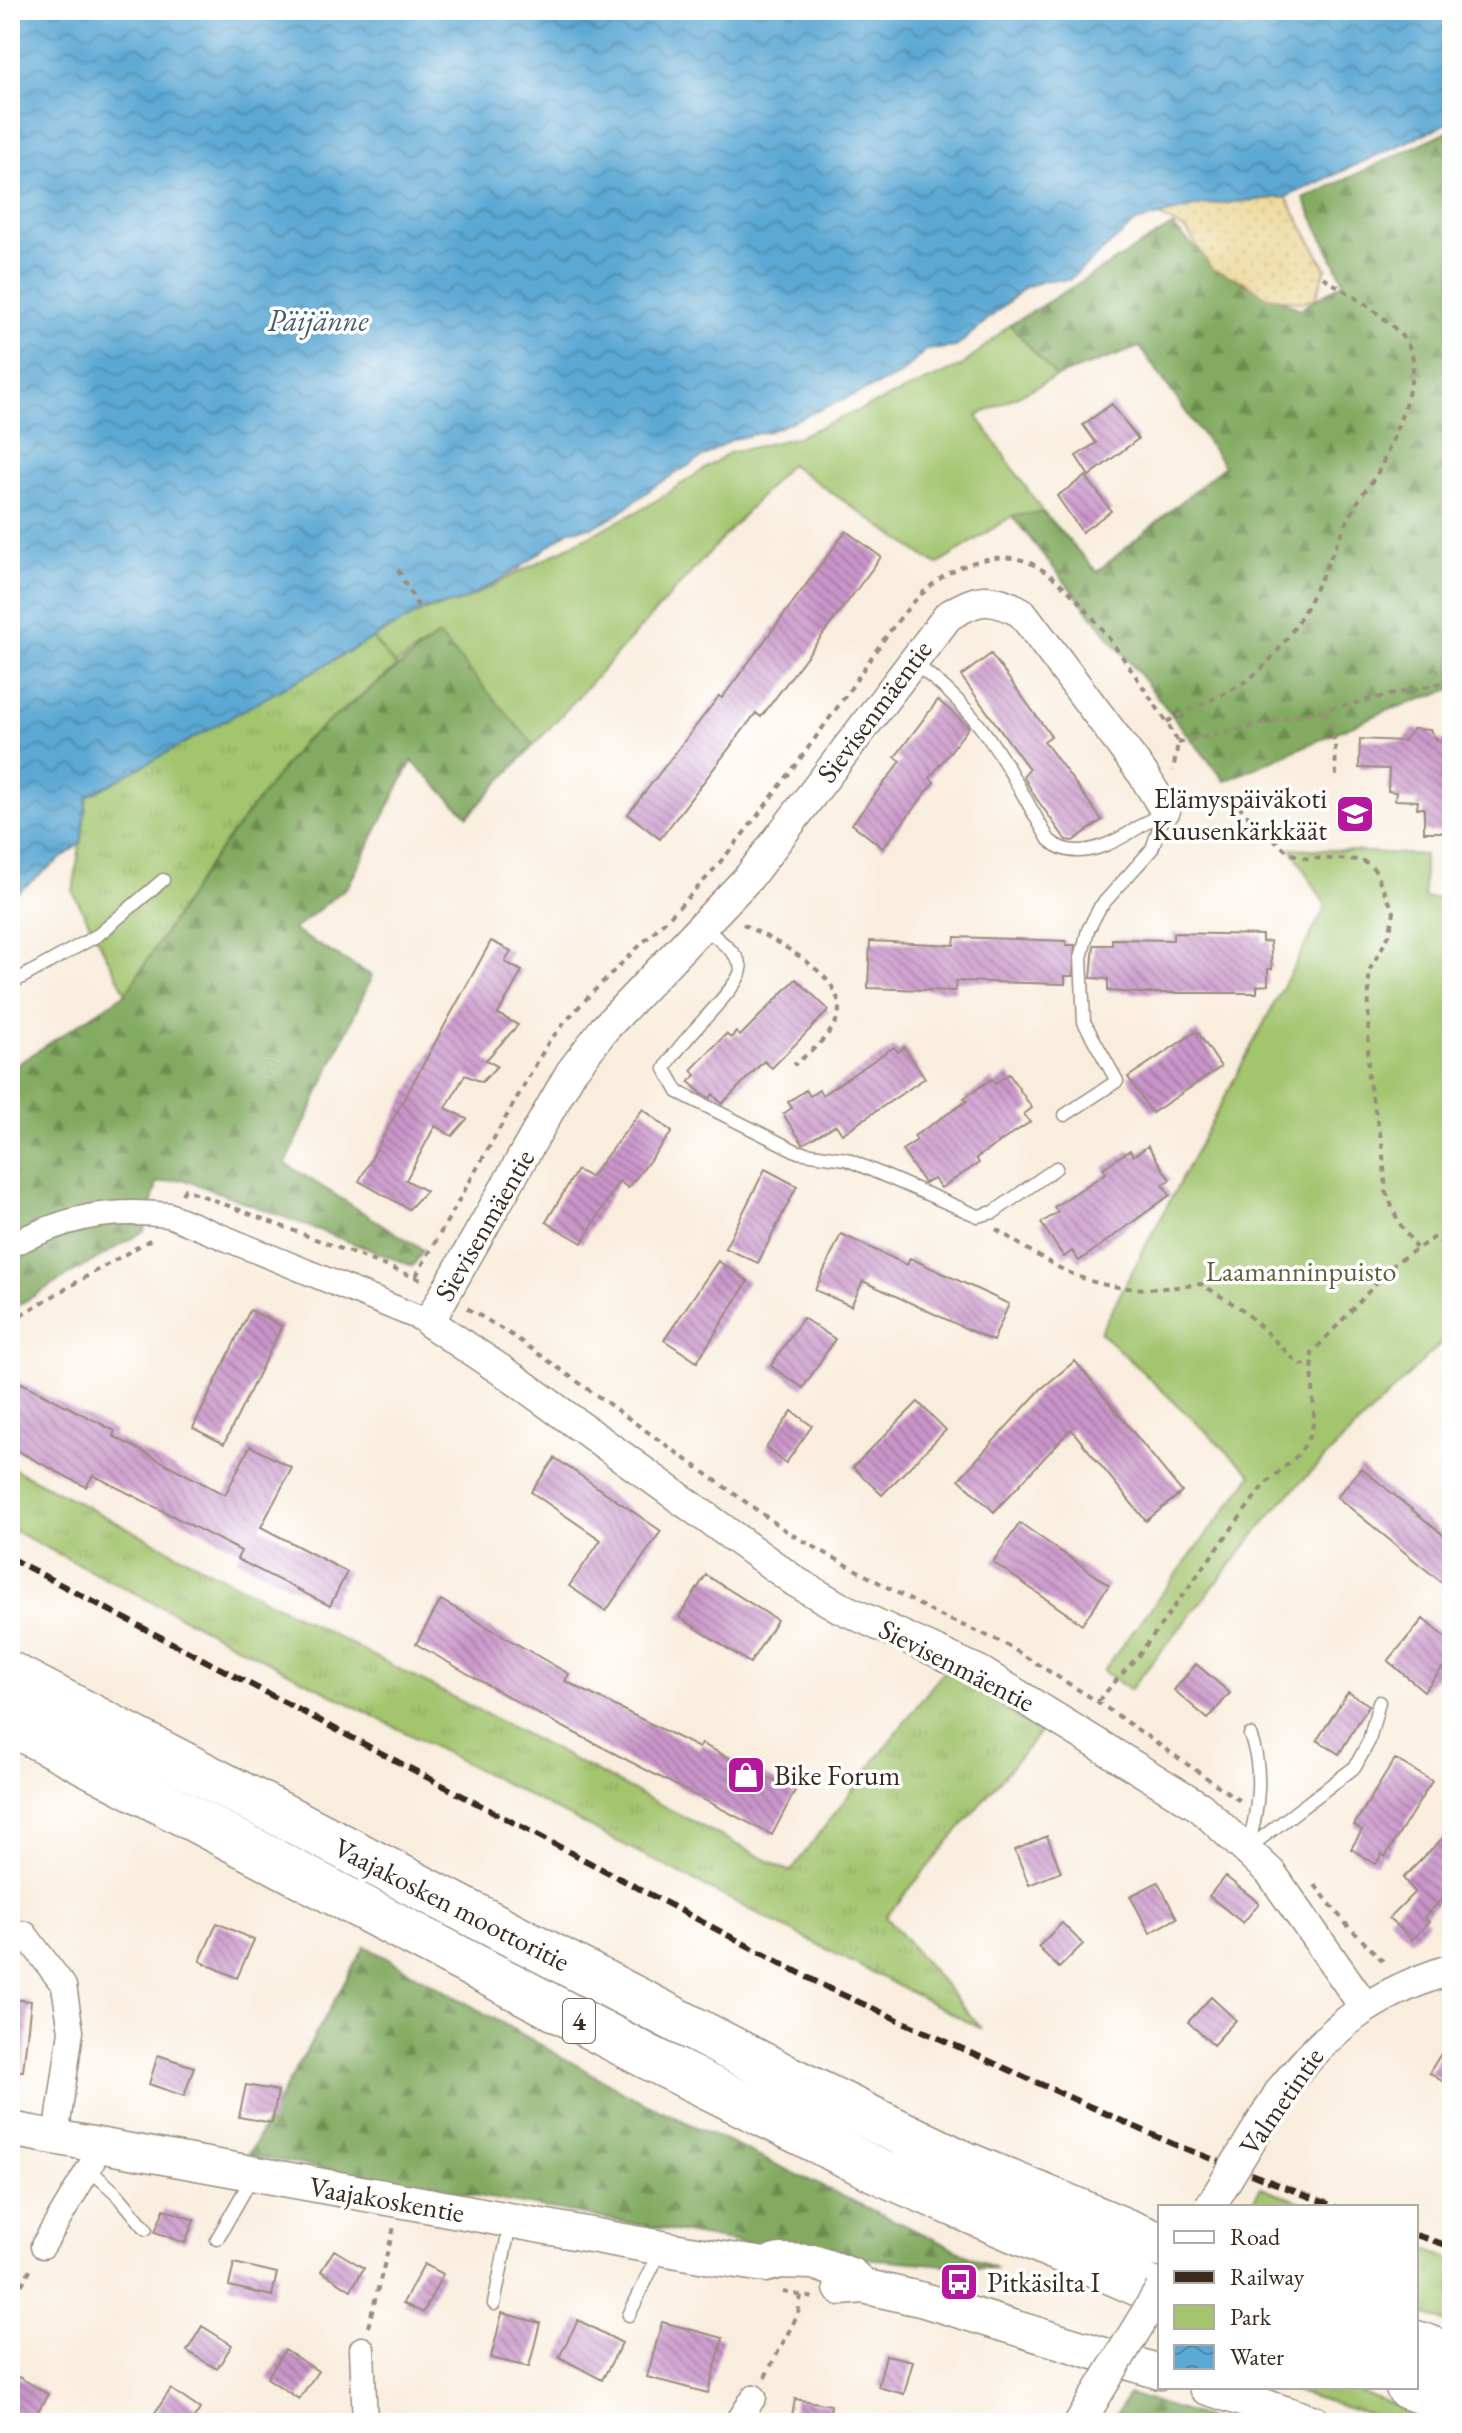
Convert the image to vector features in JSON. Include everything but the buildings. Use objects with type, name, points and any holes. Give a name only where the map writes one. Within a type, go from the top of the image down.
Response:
[{"type":"highway","name":"Vaajakosken moottoritie","points":[[10,1674],[788,2078],[961,2162],[1158,2244]]},
{"type":"highway","name":"Vaajakosken moottoritie","points":[[10,1723],[648,2057],[880,2172],[1158,2291]]},
{"type":"highway","points":[[1418,2344],[1452,2356]]},
{"type":"highway","points":[[1414,2389],[1452,2402]]},
{"type":"main road","name":"Vaajakoskentie","points":[[10,2129],[56,2137],[92,2157],[247,2174],[765,2265],[780,2261],[813,2262],[851,2275],[863,2286],[924,2300],[1158,2371]]},
{"type":"main road","points":[[1212,2389],[1314,2423]]},
{"type":"street","name":"Sievisenmäentie","points":[[1165,810],[1143,774],[1039,633],[1011,607],[994,600],[972,602],[948,616],[713,918],[604,1029],[571,1072],[429,1322],[513,1378],[796,1582],[1026,1697],[1200,1807],[1271,1873],[1364,2006]]},
{"type":"street","points":[[10,1245],[56,1224],[125,1210],[169,1215],[429,1322]]},
{"type":"street","points":[[10,1932],[25,1934],[64,1986],[71,2031],[56,2137]]},
{"type":"street","name":"Valmetintie","points":[[1211,2205],[1281,2090],[1319,2044],[1364,2006],[1403,1984],[1452,1969]]},
{"type":"street","points":[[43,2246],[92,2157]]},
{"type":"street","points":[[1087,2411],[1158,2295]]},
{"type":"street","points":[[362,2349],[365,2423]]},
{"type":"street","points":[[737,2423],[754,2397]]},
{"type":"lane","points":[[911,662],[953,694],[987,731],[1049,840],[1059,850],[1076,851],[1110,842],[1165,810]]},
{"type":"lane","points":[[1065,1115],[1117,1081],[1084,1022],[1081,958],[1088,930],[1100,907],[1152,849],[1165,810]]},
{"type":"lane","points":[[10,984],[98,935],[163,880]]},
{"type":"lane","points":[[713,918],[741,969],[736,984],[673,1051],[665,1069],[670,1083],[678,1092],[798,1152],[846,1159],[978,1216],[994,1212],[1056,1168]]},
{"type":"lane","points":[[1247,1849],[1355,1767],[1369,1741],[1379,1702]]},
{"type":"lane","points":[[1247,1849],[1255,1815],[1256,1749],[1250,1735]]},
{"type":"lane","points":[[92,2157],[146,2229]]},
{"type":"lane","points":[[217,2239],[245,2190],[247,2174]]},
{"type":"lane","points":[[494,2304],[510,2221]]},
{"type":"lane","points":[[629,2315],[653,2266],[655,2247]]},
{"type":"path","points":[[1167,722],[1247,678],[1265,665],[1288,635],[1312,596],[1356,504],[1379,469],[1408,391],[1413,358],[1407,341],[1393,325],[1321,276]]},
{"type":"path","points":[[398,570],[421,612]]},
{"type":"path","points":[[1178,743],[1452,681]]},
{"type":"path","points":[[1326,711],[1335,743],[1336,777]]},
{"type":"path","points":[[1232,795],[1243,811],[1289,853],[1304,858],[1362,860],[1374,869],[1394,912],[1389,935],[1369,971],[1368,1078],[1382,1143],[1386,1192],[1416,1249]]},
{"type":"path","points":[[698,887],[713,918],[738,921],[803,959],[829,984],[837,1001],[838,1017],[815,1048],[794,1065]]},
{"type":"path","points":[[10,1321],[151,1240],[185,1189],[416,1276],[515,1337],[789,1533],[922,1607],[1002,1642],[1098,1702],[1226,1789],[1255,1815]]},
{"type":"path","points":[[978,1216],[1062,1272],[1111,1288],[1162,1289],[1201,1284],[1243,1310],[1300,1365],[1313,1363]]},
{"type":"path","points":[[1098,1702],[1138,1656],[1263,1486],[1298,1455],[1308,1440],[1314,1421],[1312,1353],[1395,1263],[1435,1237],[1452,1253]]},
{"type":"path","points":[[1309,1877],[1346,1924],[1403,1984]]},
{"type":"path","points":[[362,2349],[392,2240]]},
{"type":"path","points":[[10,2306],[43,2246]]},
{"type":"path","points":[[754,2397],[798,2314],[801,2295]]},
{"type":"green space","points":[[1452,129],[1452,689],[1383,712],[1225,781],[1012,516],[1043,512],[1097,572],[1224,466],[1140,347],[1056,377],[1010,325],[1172,226],[1221,272],[1300,309],[1344,282],[1304,199]]},
{"type":"green space","points":[[1010,325],[1056,377],[977,416],[1043,512],[1012,516],[937,565],[790,464],[534,745],[439,635],[395,665],[372,638],[421,612],[463,601],[646,507],[729,453],[797,437],[962,366]]},
{"type":"green space","points":[[439,635],[534,745],[468,816],[412,761],[348,886],[293,930],[372,976],[286,1164],[423,1250],[413,1266],[183,1179],[157,1183],[144,1231],[10,1310],[10,1069],[126,993],[211,861],[303,742]]},
{"type":"green space","points":[[372,638],[397,667],[303,742],[211,861],[126,993],[73,892],[87,797]]},
{"type":"green space","name":"Laamanninpuisto","points":[[1291,848],[1424,855],[1424,898],[1452,899],[1452,1332],[1281,1502],[1130,1690],[1103,1671],[1252,1475],[1100,1332],[1326,906]]},
{"type":"green space","points":[[10,1467],[790,1872],[945,1669],[1040,1732],[886,1917],[982,2029],[10,1529]]},
{"type":"green space","points":[[365,1946],[635,2098],[997,2269],[791,2252],[248,2155]]},
{"type":"green space","points":[[1261,2187],[1308,2205],[1250,2205]]},
{"type":"green space","points":[[1418,2246],[1452,2259],[1452,2324],[1418,2313]]},
{"type":"green space","points":[[1287,2389],[1351,2389],[1445,2423],[1396,2423]]},
{"type":"green space","points":[[1129,2394],[1223,2423],[1111,2423]]},
{"type":"sand","points":[[1286,197],[1326,268],[1316,298],[1303,302],[1267,297],[1245,282],[1212,269],[1187,231],[1157,215],[1203,205]]},
{"type":"water","name":"Päijänne","points":[[10,10],[1452,10],[1452,121],[1286,197],[1203,205],[1136,222],[1069,280],[1047,280],[1025,287],[956,347],[926,350],[899,376],[770,431],[733,439],[655,486],[615,516],[593,527],[570,530],[517,570],[462,601],[426,609],[87,797],[81,843],[10,898]]},
{"type":"railway","points":[[10,1558],[830,1989],[1173,2144],[1331,2205]]},
{"type":"railway","points":[[1418,2236],[1452,2247]]},
{"type":"place","name":"Elämyspäiväkoti Kuusenkärkkäät","points":[[1355,814]]},
{"type":"place","name":"Bike Forum","points":[[746,1775]]},
{"type":"place","name":"Pitkäsilta I","points":[[959,2282]]}]
